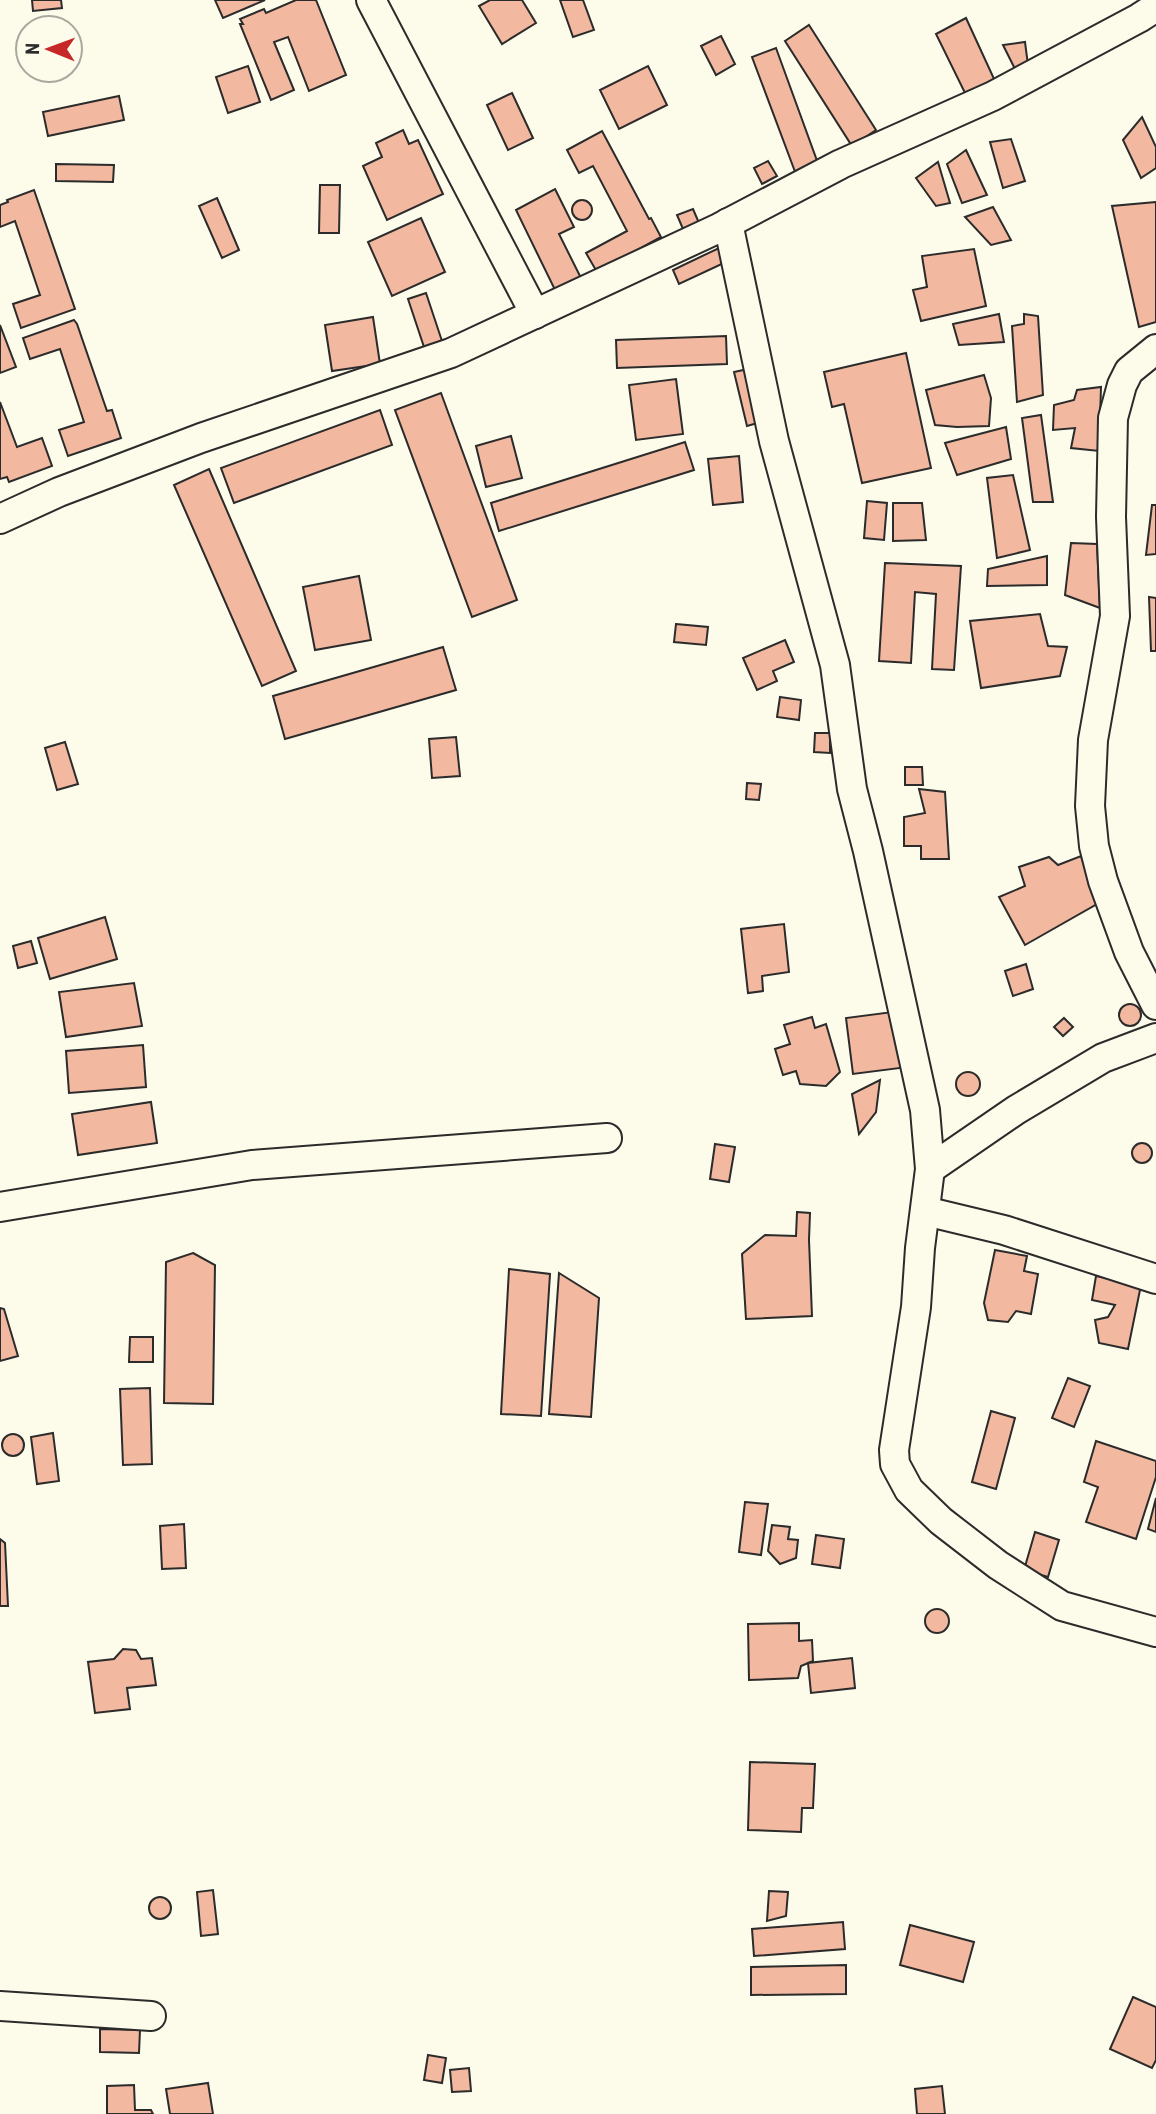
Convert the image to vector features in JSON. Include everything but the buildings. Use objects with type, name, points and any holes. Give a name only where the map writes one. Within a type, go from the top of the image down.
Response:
[{"type":"street","points":[[371,0],[535,314]]},
{"type":"street","points":[[0,519],[59,492],[201,438],[451,353],[728,223],[841,164],[993,96],[1139,19],[1156,7]]},
{"type":"street","points":[[728,223],[774,441],[835,664],[852,789],[925,1110],[930,1169],[916,1307],[894,1450],[895,1464],[909,1490],[942,1521],[998,1565],[1062,1606],[1156,1632]]},
{"type":"street","points":[[1156,349],[1129,371],[1122,385],[1113,418],[1111,517],[1115,616],[1093,740],[1090,806],[1094,846],[1102,881],[1129,952],[1156,1005]]},
{"type":"street","points":[[930,1169],[1017,1110],[1103,1058],[1156,1038]]},
{"type":"street","points":[[0,1207],[251,1165],[607,1138]]},
{"type":"street","points":[[925,1211],[1004,1230],[1156,1279]]},
{"type":"street","points":[[0,2006],[151,2016]]}]
